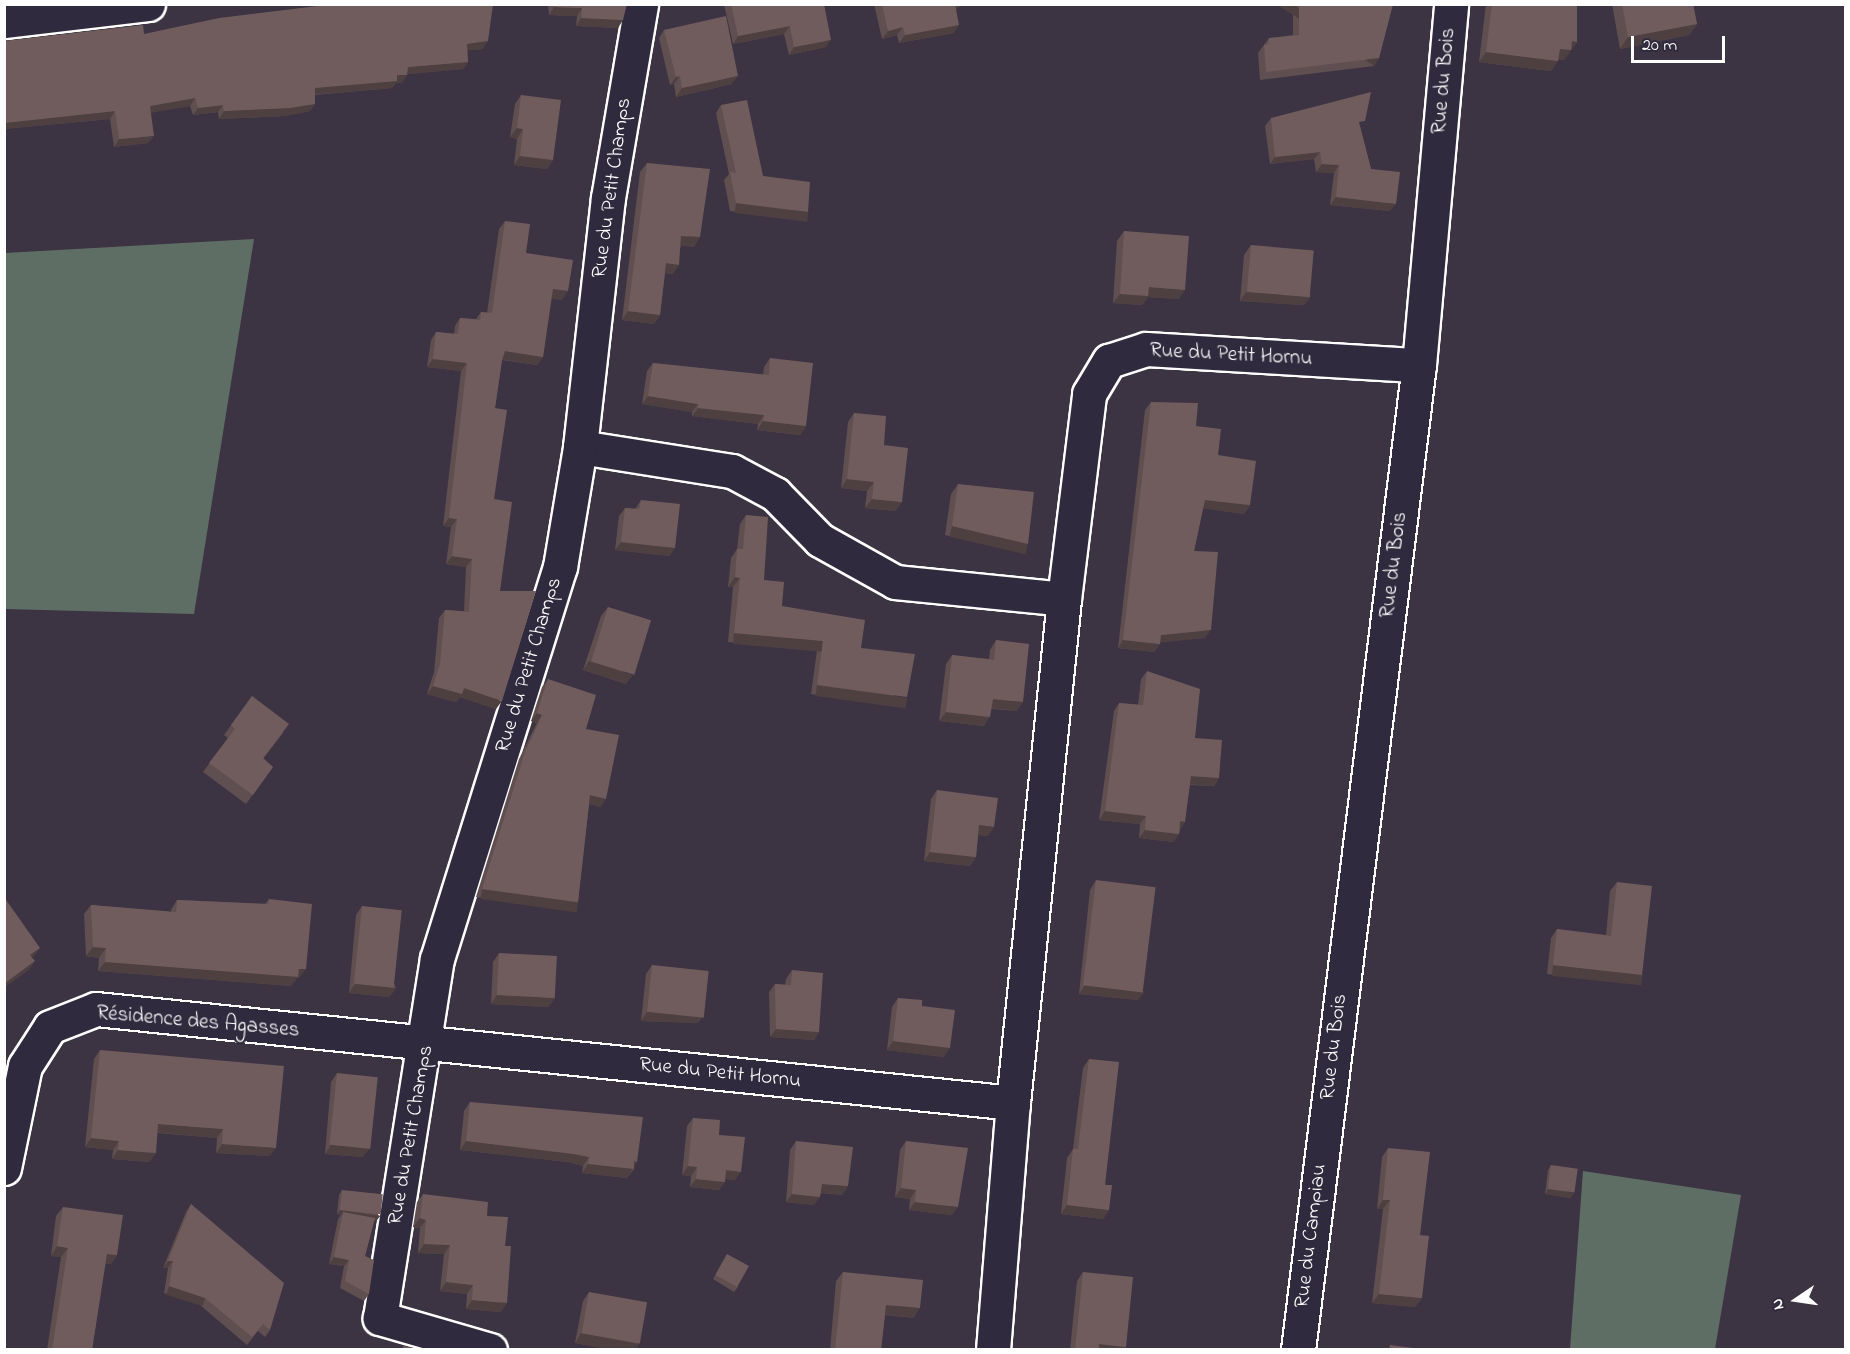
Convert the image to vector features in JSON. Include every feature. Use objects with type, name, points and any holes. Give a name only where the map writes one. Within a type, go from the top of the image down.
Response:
[{"type":"street","points":[[4,21],[148,4]]},
{"type":"street","name":"Rue du Petit Champs","points":[[490,1350],[380,1318],[427,1043],[437,959],[560,567],[580,447],[608,198],[641,4]]},
{"type":"street","name":"Rue du Bois","points":[[1324,1123],[1419,365],[1451,4]]},
{"type":"street","name":"Rue du Petit Hornu","points":[[993,1350],[1013,1103],[1064,599],[1089,394],[1109,361],[1146,349],[1419,365]]},
{"type":"street","points":[[580,447],[732,471],[775,494],[820,540],[896,582],[1064,599]]},
{"type":"street","name":"Résidence des Agasses","points":[[4,1168],[25,1066],[50,1027],[96,1009],[427,1043]]},
{"type":"street","name":"Rue du Petit Hornu","points":[[427,1043],[1013,1103]]},
{"type":"street","name":"Rue du Campiau","points":[[1298,1350],[1324,1123]]},
{"type":"green space","points":[[254,239],[194,614],[5,609],[5,253]]},
{"type":"green space","points":[[1583,1171],[1741,1195],[1715,1349],[1570,1349]]},
{"type":"building","points":[[334,4],[493,4],[488,41],[467,44],[468,62],[408,67],[407,75],[397,75],[397,81],[315,88],[315,104],[290,108],[224,111],[223,105],[198,108],[195,98],[150,106],[154,136],[119,139],[115,111],[4,123],[4,41],[143,25],[144,34],[219,18]]},
{"type":"building","points":[[554,4],[627,4],[623,20],[581,18],[582,8],[554,7]]},
{"type":"building","points":[[731,4],[824,4],[831,40],[794,47],[790,26],[738,36]]},
{"type":"building","points":[[882,4],[955,4],[959,25],[905,35],[903,27],[888,31]]},
{"type":"building","points":[[1299,4],[1393,4],[1379,58],[1266,72],[1264,45],[1268,44],[1269,38],[1299,35]]},
{"type":"building","points":[[1492,4],[1577,4],[1577,42],[1572,41],[1571,50],[1560,49],[1558,61],[1486,52]]},
{"type":"building","points":[[1622,4],[1693,4],[1697,24],[1628,37]]},
{"type":"building","points":[[726,16],[738,76],[682,88],[680,76],[676,77],[664,30]]},
{"type":"building","points":[[1371,92],[1365,121],[1359,122],[1371,169],[1400,172],[1396,204],[1336,197],[1339,165],[1322,164],[1320,152],[1275,157],[1271,118]]},
{"type":"building","points":[[521,95],[561,100],[553,160],[520,156],[523,129],[517,128]]},
{"type":"building","points":[[747,100],[763,176],[810,182],[808,212],[736,203],[730,172],[736,173],[721,105]]},
{"type":"building","points":[[647,163],[710,169],[700,237],[681,236],[679,265],[666,263],[660,315],[628,311]]},
{"type":"building","points":[[505,221],[530,224],[526,253],[573,260],[568,291],[553,289],[543,357],[505,351],[502,360],[495,408],[507,410],[494,499],[512,502],[500,591],[536,591],[502,701],[464,688],[462,694],[433,686],[440,664],[445,610],[469,612],[472,559],[452,556],[457,519],[449,518],[467,363],[433,359],[436,332],[458,334],[460,318],[480,320],[481,312],[492,313]]},
{"type":"building","points":[[1124,231],[1189,236],[1185,290],[1149,287],[1148,296],[1120,294]]},
{"type":"building","points":[[1251,245],[1314,250],[1310,297],[1247,292]]},
{"type":"building","points":[[770,358],[813,363],[806,426],[763,421],[764,415],[698,408],[698,404],[648,396],[653,363],[769,375]]},
{"type":"building","points":[[1151,402],[1198,403],[1196,426],[1221,429],[1218,455],[1256,461],[1250,505],[1205,500],[1194,551],[1218,552],[1211,630],[1161,635],[1160,644],[1123,640]]},
{"type":"building","points":[[854,413],[886,416],[884,445],[908,448],[902,502],[872,499],[874,482],[847,479]]},
{"type":"building","points":[[958,484],[1034,492],[1028,544],[952,526]]},
{"type":"building","points":[[641,500],[680,504],[675,548],[621,542],[625,508],[639,509]]},
{"type":"building","points":[[746,515],[768,517],[764,580],[784,582],[782,606],[865,620],[861,648],[915,654],[907,697],[817,685],[823,641],[734,633],[740,578],[735,577],[737,549],[743,549]]},
{"type":"building","points":[[608,607],[651,620],[634,675],[591,662]]},
{"type":"building","points":[[996,640],[1029,644],[1023,702],[993,699],[990,717],[946,712],[952,655],[994,660]]},
{"type":"building","points":[[1147,671],[1200,689],[1195,738],[1222,740],[1219,778],[1191,776],[1185,822],[1180,821],[1179,834],[1145,830],[1146,816],[1105,811],[1119,703],[1143,705]]},
{"type":"building","points":[[548,679],[596,695],[586,729],[619,735],[606,799],[590,795],[578,902],[482,889],[525,752],[542,715],[537,713]]},
{"type":"building","points":[[252,696],[289,724],[263,758],[273,767],[253,795],[209,763],[235,729],[231,725]]},
{"type":"building","points":[[937,790],[998,798],[994,827],[979,825],[976,857],[930,852]]},
{"type":"building","points":[[1096,880],[1156,887],[1143,993],[1083,985]]},
{"type":"building","points":[[1617,882],[1652,886],[1642,975],[1553,965],[1557,929],[1611,936]]},
{"type":"building","points":[[4,897],[40,948],[30,955],[35,961],[4,984]]},
{"type":"building","points":[[269,899],[312,904],[306,969],[299,969],[298,977],[105,962],[106,948],[93,947],[91,905],[176,912],[177,900],[268,904]]},
{"type":"building","points":[[362,906],[402,910],[394,988],[354,984]]},
{"type":"building","points":[[499,953],[557,956],[555,998],[497,995]]},
{"type":"building","points":[[652,965],[709,971],[704,1018],[647,1012]]},
{"type":"building","points":[[792,970],[823,973],[819,1032],[776,1029],[775,984],[791,985]]},
{"type":"building","points":[[898,998],[922,1000],[922,1006],[955,1010],[950,1048],[893,1041]]},
{"type":"building","points":[[100,1050],[284,1066],[276,1148],[222,1144],[223,1129],[158,1124],[156,1153],[118,1150],[119,1141],[91,1138]]},
{"type":"building","points":[[1089,1059],[1119,1062],[1105,1185],[1112,1185],[1109,1210],[1067,1205],[1073,1149],[1078,1149]]},
{"type":"building","points":[[337,1073],[378,1077],[370,1149],[329,1145]]},
{"type":"building","points":[[470,1102],[643,1117],[637,1162],[634,1161],[634,1169],[588,1164],[589,1157],[574,1154],[466,1141]]},
{"type":"building","points":[[693,1118],[720,1120],[719,1135],[745,1137],[741,1172],[726,1170],[725,1182],[696,1179],[697,1167],[688,1166]]},
{"type":"building","points":[[796,1141],[853,1147],[848,1186],[822,1184],[820,1197],[792,1194]]},
{"type":"building","points":[[906,1141],[968,1148],[958,1207],[915,1202],[916,1190],[901,1188]]},
{"type":"building","points":[[1388,1148],[1430,1152],[1420,1235],[1429,1236],[1422,1298],[1379,1294],[1390,1200],[1383,1200]]},
{"type":"building","points":[[1551,1165],[1578,1169],[1574,1193],[1548,1189]]},
{"type":"building","points":[[342,1190],[383,1194],[381,1214],[340,1210]]},
{"type":"building","points":[[423,1194],[488,1202],[487,1216],[508,1217],[505,1246],[511,1246],[507,1303],[472,1300],[473,1285],[446,1282],[450,1245],[424,1244],[426,1220],[420,1218]]},
{"type":"building","points":[[191,1204],[284,1283],[270,1330],[263,1324],[252,1337],[205,1298],[169,1286],[173,1261],[168,1261]]},
{"type":"building","points":[[63,1207],[123,1215],[117,1255],[107,1254],[92,1350],[52,1350],[68,1248],[57,1246]]},
{"type":"building","points":[[343,1212],[375,1218],[365,1256],[374,1260],[369,1294],[345,1281],[349,1260],[334,1257]]},
{"type":"building","points":[[727,1254],[749,1266],[737,1287],[715,1275]]},
{"type":"building","points":[[843,1272],[923,1280],[920,1308],[886,1305],[881,1350],[835,1350]]},
{"type":"building","points":[[1083,1272],[1133,1277],[1126,1347],[1099,1344],[1099,1350],[1075,1350]]},
{"type":"building","points":[[589,1292],[647,1302],[640,1344],[582,1333]]},
{"type":"building","points":[[1390,1345],[1429,1350],[1389,1350]]},
{"type":"building","points":[[403,1346],[424,1350],[403,1350]]}]
